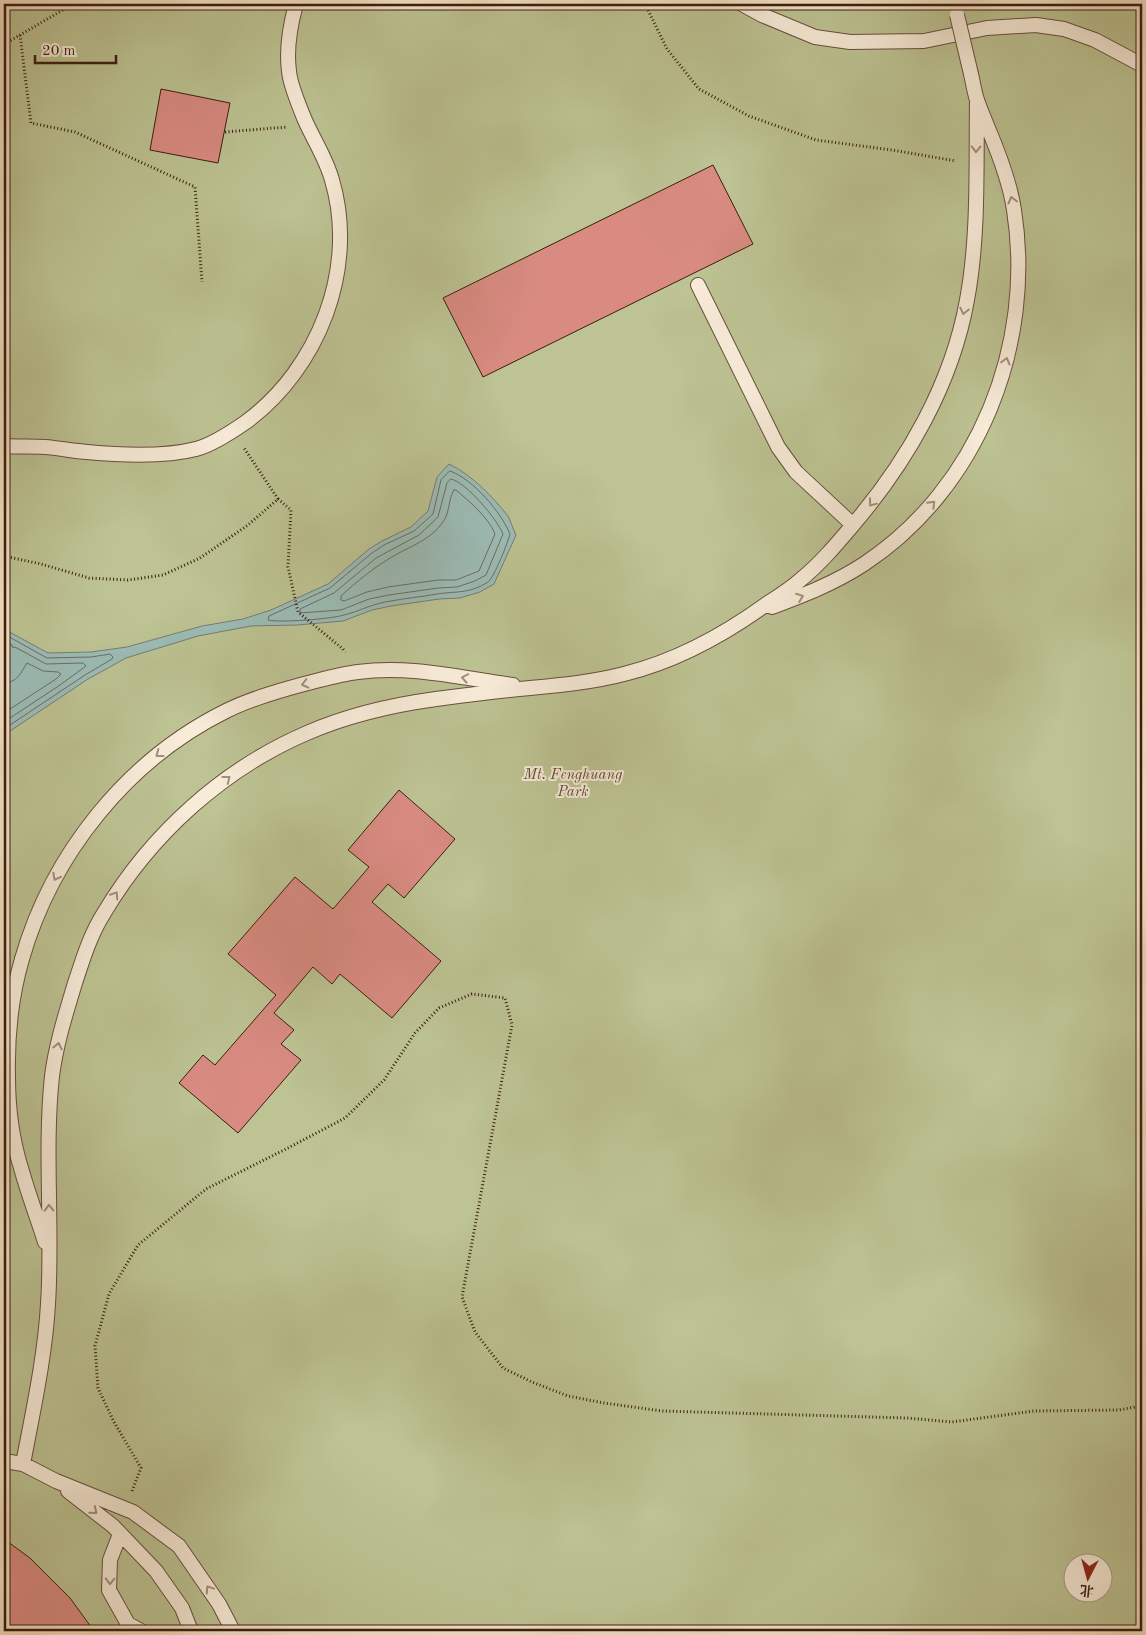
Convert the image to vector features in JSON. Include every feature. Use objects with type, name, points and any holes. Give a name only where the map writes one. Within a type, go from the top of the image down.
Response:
[{"type":"lane","points":[[4,446],[45,447],[88,452],[168,454],[198,449],[233,431],[263,409],[287,382],[304,358],[320,327],[338,275],[341,227],[332,179],[308,126],[289,72],[288,38],[296,4]]},
{"type":"lane","points":[[742,4],[762,15],[815,37],[850,42],[924,41],[987,28],[1036,25],[1064,29],[1095,40],[1142,65]]},
{"type":"lane","points":[[754,614],[806,595],[835,581],[865,563],[913,524],[939,496],[959,467],[980,433],[997,392],[1015,320],[1018,240],[1014,208],[1002,164],[977,100],[956,9]]},
{"type":"lane","points":[[23,1464],[40,1370],[48,1309],[50,1257],[48,1153],[53,1072],[58,1043],[90,938],[116,893],[176,820],[238,771],[268,751],[310,731],[350,717],[385,708],[432,700],[580,683],[637,670],[681,655],[720,636],[800,581],[839,542],[871,505],[899,465],[939,391],[958,337],[967,302],[974,254],[977,100]]},
{"type":"lane","points":[[698,284],[778,446],[796,472],[853,525]]},
{"type":"lane","points":[[50,1257],[15,1145],[8,1079],[11,1017],[21,961],[33,926],[56,875],[75,844],[112,797],[147,763],[202,724],[227,710],[289,688],[358,672],[397,670],[438,672],[531,688]]},
{"type":"lane","points":[[4,1461],[23,1464],[56,1481],[133,1512],[179,1546],[219,1604],[233,1631]]},
{"type":"lane","points":[[56,1481],[112,1526],[156,1571],[182,1608],[189,1631]]},
{"type":"lane","points":[[120,1534],[110,1560],[109,1590],[128,1624],[141,1631]]},
{"type":"path","points":[[4,42],[8,42],[73,4]]},
{"type":"path","points":[[644,4],[667,49],[699,89],[749,116],[816,140],[976,164]]},
{"type":"path","points":[[20,35],[31,123],[75,132],[195,187],[202,282]]},
{"type":"path","points":[[225,132],[308,126]]},
{"type":"path","points":[[233,431],[278,499],[291,510],[288,567],[298,612],[343,649],[358,672]]},
{"type":"path","points":[[4,556],[41,564],[89,578],[128,580],[164,574],[200,558],[248,525],[278,499]]},
{"type":"path","points":[[123,1508],[141,1468],[114,1422],[98,1388],[95,1346],[109,1294],[138,1244],[206,1189],[344,1118],[384,1080],[415,1033],[439,1008],[472,994],[505,998],[512,1025],[462,1297],[475,1332],[503,1368],[568,1396],[662,1411],[906,1418],[952,1422],[1034,1410],[1118,1410],[1142,1406]]},
{"type":"green space","name":"Mt. Fenghuang Park","points":[[4,4],[1142,4],[1142,1631],[4,1631]]},
{"type":"water","points":[[449,464],[474,480],[488,494],[508,516],[516,535],[494,584],[480,592],[460,598],[391,606],[372,610],[343,621],[251,626],[198,636],[126,658],[88,679],[4,735],[4,671],[7,662],[4,658],[4,629],[48,653],[91,652],[127,647],[202,626],[243,619],[271,610],[328,584],[369,549],[411,527],[428,511],[437,477]]},
{"type":"building","points":[[161,89],[230,103],[218,163],[150,150]]},
{"type":"building","points":[[713,165],[753,244],[483,377],[443,298]]},
{"type":"building","points":[[399,790],[455,839],[404,898],[388,884],[372,902],[441,961],[392,1018],[340,974],[332,984],[313,967],[274,1013],[294,1030],[281,1044],[301,1060],[238,1133],[179,1083],[203,1055],[215,1065],[276,995],[228,954],[295,877],[333,909],[369,867],[348,850]]},
{"type":"building","points":[[4,1539],[30,1558],[70,1598],[94,1631],[13,1631],[4,1623]]}]
